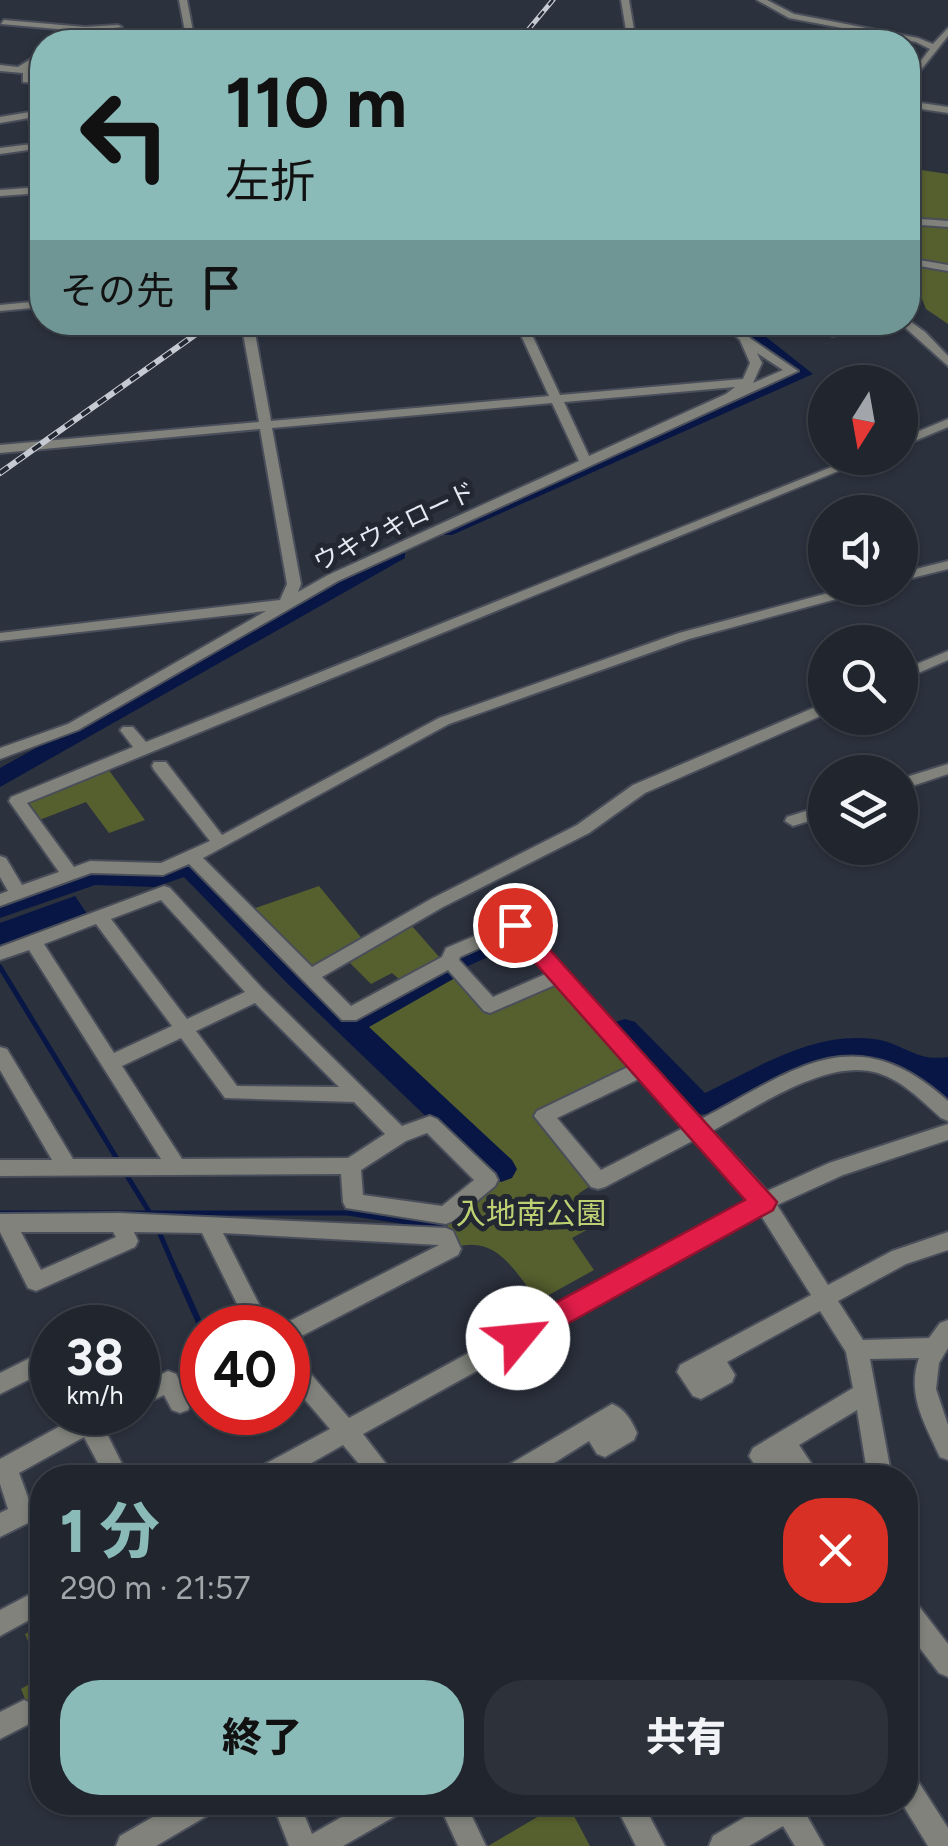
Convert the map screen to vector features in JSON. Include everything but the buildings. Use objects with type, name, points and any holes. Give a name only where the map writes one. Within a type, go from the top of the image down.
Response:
[{"type":"street","points":[[183,0],[189,30]]},
{"type":"street","points":[[625,0],[630,30]]},
{"type":"street","points":[[761,0],[792,16],[866,30]]},
{"type":"street","points":[[1,23],[86,29],[118,27]]},
{"type":"street","points":[[920,62],[948,30]]},
{"type":"street","points":[[920,41],[935,48]]},
{"type":"street","points":[[20,70],[30,64]]},
{"type":"street","points":[[0,68],[29,72],[26,80],[30,80]]},
{"type":"street","points":[[920,106],[948,110]]},
{"type":"street","points":[[0,120],[30,114]]},
{"type":"street","points":[[0,152],[30,149]]},
{"type":"street","points":[[0,193],[30,191]]},
{"type":"street","points":[[920,223],[948,224]]},
{"type":"street","points":[[920,263],[948,268]]},
{"type":"street","points":[[0,308],[30,305]]},
{"type":"street","points":[[920,333],[948,364]]},
{"type":"street","points":[[0,637],[286,604],[294,584],[248,335]]},
{"type":"street","points":[[526,335],[586,463]]},
{"type":"street","points":[[730,397],[792,372],[741,335]]},
{"type":"street","points":[[0,450],[748,382],[756,363],[745,339]]},
{"type":"street","name":"ウキウキロード","points":[[0,754],[73,727],[333,578],[730,397],[748,382]]},
{"type":"street","points":[[918,436],[948,423]]},
{"type":"street","points":[[70,874],[17,801],[822,475]]},
{"type":"street","points":[[918,572],[948,564]]},
{"type":"street","points":[[0,900],[90,867],[163,869],[192,858],[444,721],[684,636],[808,602]]},
{"type":"street","points":[[918,668],[948,655]]},
{"type":"street","points":[[310,976],[437,903],[583,828],[638,789],[808,715]]},
{"type":"street","points":[[0,764],[73,727]]},
{"type":"street","points":[[128,730],[144,749]]},
{"type":"street","points":[[160,766],[220,843]]},
{"type":"street","points":[[918,779],[948,769]]},
{"type":"street","points":[[793,820],[808,815]]},
{"type":"street","points":[[192,858],[350,1015],[450,960],[452,953],[515,925],[764,1202],[857,1350],[878,1465]]},
{"type":"street","points":[[0,862],[18,893]]},
{"type":"street","points":[[0,954],[164,892],[257,994],[400,1135]]},
{"type":"street","points":[[101,918],[232,1093],[360,1095]]},
{"type":"street","points":[[33,941],[175,1165]]},
{"type":"street","points":[[450,960],[490,1006],[560,975]]},
{"type":"street","points":[[112,1062],[257,994]]},
{"type":"street","points":[[0,1054],[66,1165]]},
{"type":"street","points":[[643,1068],[544,1116],[598,1182],[808,1072],[860,1059],[887,1066],[948,1112]]},
{"type":"street","points":[[0,1168],[351,1166],[400,1135],[430,1124],[488,1180],[446,1215],[353,1202],[351,1166]]},
{"type":"street","points":[[284,1465],[764,1202],[836,1169],[948,1132]]},
{"type":"street","points":[[119,1222],[128,1241],[36,1282],[3,1223],[119,1222],[208,1224],[446,1237],[451,1250],[310,1322]]},
{"type":"street","points":[[208,1224],[248,1305]]},
{"type":"street","points":[[712,1359],[899,1258],[948,1240]]},
{"type":"street","points":[[857,1350],[941,1339]]},
{"type":"street","points":[[941,1339],[922,1378],[923,1397],[948,1449]]},
{"type":"street","points":[[0,1384],[30,1368]]},
{"type":"street","points":[[160,1385],[168,1381],[180,1403]]},
{"type":"street","points":[[310,1388],[376,1465]]},
{"type":"street","points":[[784,1443],[866,1393]]},
{"type":"street","points":[[529,1465],[592,1426]]},
{"type":"street","points":[[0,1526],[22,1514],[3,1470],[62,1435]]},
{"type":"street","points":[[101,1435],[113,1465]]},
{"type":"street","points":[[0,1624],[30,1607]]},
{"type":"street","points":[[918,1624],[946,1656]]},
{"type":"street","points":[[0,1726],[24,1713]]},
{"type":"street","points":[[918,1802],[942,1834]]},
{"type":"street","points":[[130,1846],[184,1815]]},
{"type":"street","points":[[290,1815],[303,1846]]},
{"type":"street","points":[[317,1846],[371,1815]]},
{"type":"street","points":[[457,1815],[472,1846]]},
{"type":"street","points":[[633,1815],[650,1846]]},
{"type":"street","points":[[722,1846],[775,1815]]},
{"type":"street","points":[[791,1815],[810,1846]]},
{"type":"green space","points":[[920,170],[948,174],[948,324],[926,309],[922,299]]},
{"type":"green space","points":[[108,769],[145,820],[109,833],[86,802],[37,821],[23,801]]},
{"type":"green space","points":[[319,886],[364,941],[310,970],[250,910]]},
{"type":"green space","points":[[412,926],[441,959],[400,980],[392,973],[371,984],[349,962]]},
{"type":"green space","name":"入地南公園","points":[[458,970],[490,1006],[560,975],[643,1068],[545,1117],[598,1181],[578,1194],[601,1222],[572,1238],[594,1270],[538,1301],[512,1266],[492,1250],[466,1245],[451,1249],[446,1215],[508,1169],[361,1026]]},
{"type":"green space","points":[[30,1683],[30,1711],[21,1689]]},
{"type":"green space","points":[[541,1815],[573,1815],[590,1846],[488,1846]]},
{"type":"shaded area","points":[[75,896],[88,915],[0,948],[0,923]]},
{"type":"waterway","points":[[445,531],[804,374],[752,335]]},
{"type":"waterway","points":[[0,779],[397,553]]},
{"type":"waterway","points":[[0,908],[93,876],[155,878],[189,866],[298,977],[501,1169]]},
{"type":"waterway","points":[[458,960],[509,936]]},
{"type":"waterway","points":[[0,967],[119,1162]]},
{"type":"waterway","points":[[349,1025],[445,971]]},
{"type":"waterway","points":[[625,1030],[695,1103],[707,1106],[799,1061],[841,1048],[878,1051],[924,1072]]},
{"type":"waterway","points":[[924,1072],[948,1068]]},
{"type":"waterway","points":[[924,1072],[948,1098]]},
{"type":"waterway","points":[[124,1171],[150,1213]]},
{"type":"waterway","points":[[0,1213],[150,1213]]},
{"type":"waterway","points":[[150,1213],[347,1213],[442,1227]]},
{"type":"waterway","points":[[157,1227],[179,1278]]},
{"type":"waterway","points":[[178,1275],[191,1305]]},
{"type":"railway","points":[[528,30],[553,0]]},
{"type":"railway","points":[[0,473],[195,335]]},
{"type":"route","points":[[515,925],[764,1202],[518,1338]]}]
